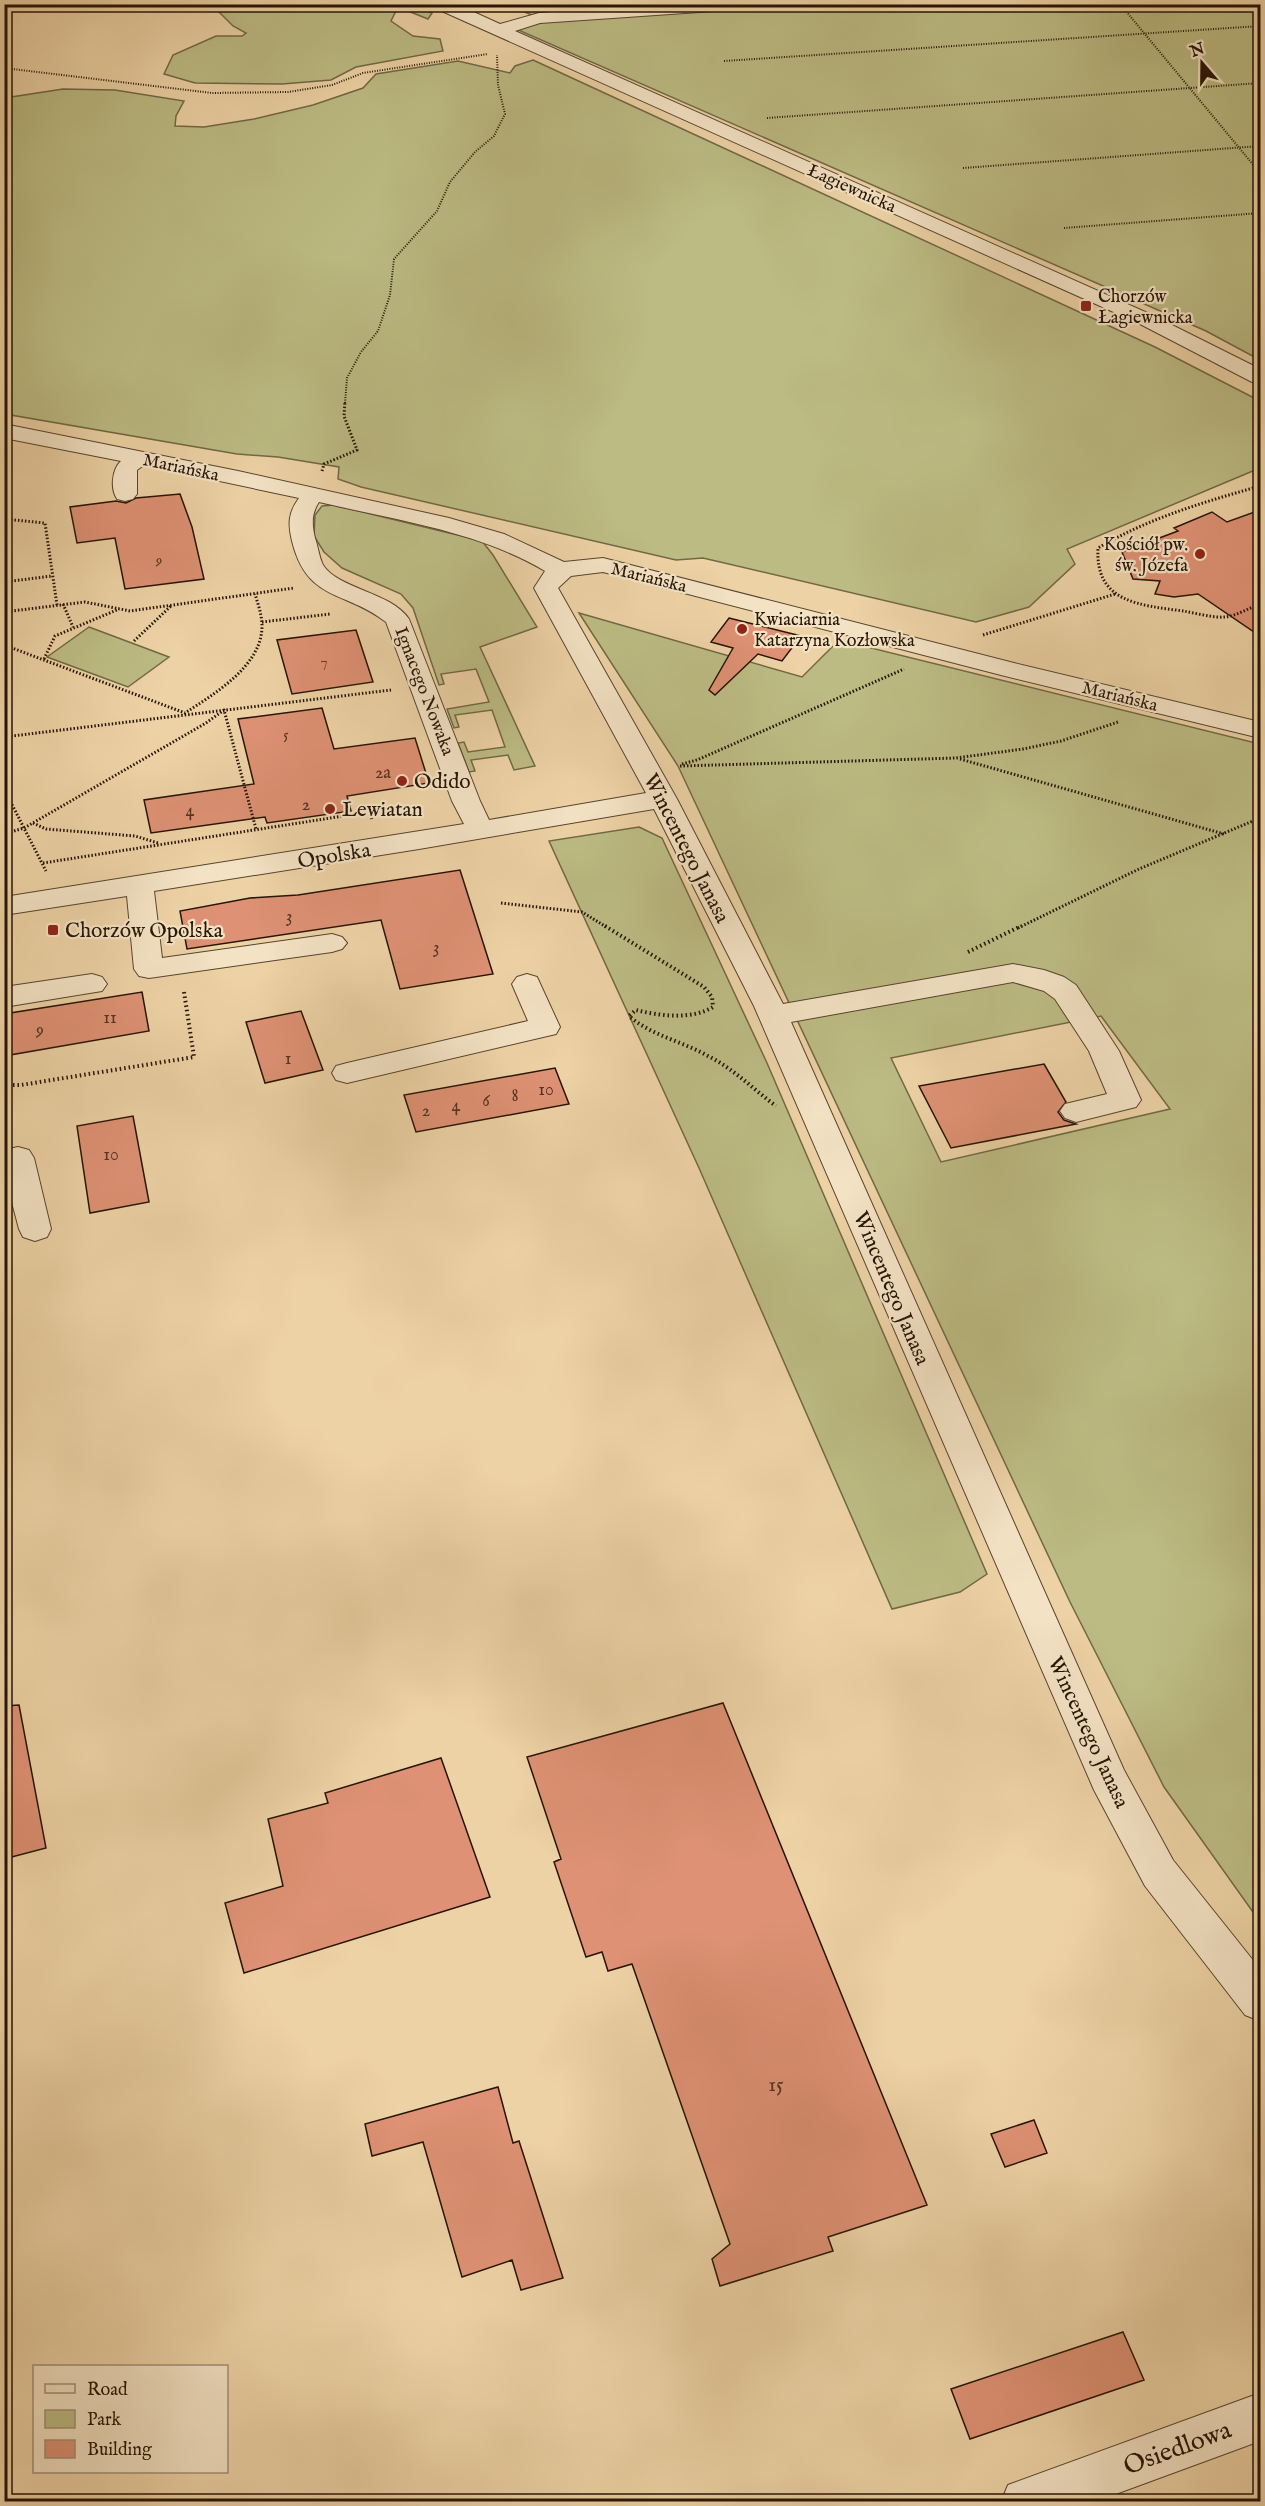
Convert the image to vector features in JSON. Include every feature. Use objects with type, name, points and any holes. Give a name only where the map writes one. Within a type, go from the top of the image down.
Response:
[{"type":"street","name":"Łagiewnicka","points":[[441,4],[1145,319],[1260,377]]},
{"type":"street","points":[[499,30],[540,18],[743,4]]},
{"type":"street","name":"Mariańska","points":[[4,431],[314,494],[499,538],[543,558],[561,570],[576,566],[603,565],[1260,730]]},
{"type":"street","points":[[125,494],[126,468],[138,458]]},
{"type":"street","name":"Ignacego Nowaka","points":[[314,494],[303,508],[300,523],[314,569],[327,580],[381,607],[398,619],[466,801],[480,829]]},
{"type":"street","name":"Wincentego Janasa","points":[[561,570],[550,577],[546,588],[663,799],[773,1016],[1107,1778],[1159,1873],[1260,2001]]},
{"type":"street","name":"Opolska","points":[[4,906],[419,841],[663,799]]},
{"type":"street","points":[[138,886],[149,969],[332,943]]},
{"type":"street","points":[[773,1016],[1013,973],[1034,976],[1066,992],[1104,1051],[1125,1100],[1076,1110]]},
{"type":"street","points":[[4,997],[92,984]]},
{"type":"street","points":[[347,1073],[545,1027],[527,984]]},
{"type":"street","points":[[4,1161],[18,1158],[35,1229]]},
{"type":"street","name":"Osiedlowa","points":[[1025,2502],[1260,2417]]},
{"type":"path","points":[[1120,4],[1142,34],[1260,173]]},
{"type":"path","points":[[724,61],[1260,26]]},
{"type":"path","points":[[4,68],[212,93],[288,92],[332,86],[363,73],[451,58],[497,53],[495,71],[498,96],[505,114],[494,136],[475,152],[450,182],[437,211],[394,259],[390,295],[378,331],[361,352],[347,378],[344,416],[357,450],[324,464],[314,494]]},
{"type":"path","points":[[767,117],[1260,83]]},
{"type":"path","points":[[963,168],[1260,146]]},
{"type":"path","points":[[1064,228],[1260,213]]},
{"type":"path","points":[[1260,486],[1210,500],[1115,537],[1098,548],[1097,566],[1102,580],[1115,594],[1143,604],[1225,617],[1260,604]]},
{"type":"path","points":[[4,519],[45,523],[57,605]]},
{"type":"path","points":[[4,582],[52,576]]},
{"type":"path","points":[[4,612],[85,602],[130,611],[303,587],[327,580]]},
{"type":"path","points":[[185,713],[216,693],[237,674],[257,648],[263,629],[255,594]]},
{"type":"path","points":[[950,654],[956,644],[1115,594]]},
{"type":"path","points":[[63,604],[73,627]]},
{"type":"path","points":[[134,641],[173,605]]},
{"type":"path","points":[[262,622],[381,607]]},
{"type":"path","points":[[44,659],[55,636],[119,609]]},
{"type":"path","points":[[4,645],[185,713]]},
{"type":"path","points":[[906,669],[697,760],[678,766],[956,758],[1023,749],[1061,741],[1122,720]]},
{"type":"path","points":[[4,736],[185,713],[424,687]]},
{"type":"path","points":[[4,834],[24,828],[206,723],[224,710]]},
{"type":"path","points":[[224,710],[256,829]]},
{"type":"path","points":[[956,758],[1224,834]]},
{"type":"path","points":[[4,789],[43,862],[47,875]]},
{"type":"path","points":[[43,862],[369,812],[373,823]]},
{"type":"path","points":[[962,956],[981,944],[1139,869],[1260,818]]},
{"type":"path","points":[[33,822],[46,829],[135,836],[160,844]]},
{"type":"path","points":[[501,903],[582,912],[696,981],[712,997],[713,1007],[707,1012],[682,1015],[636,1010],[629,1016],[635,1024],[665,1038],[685,1044],[724,1064],[777,1107],[785,1110],[815,1110]]},
{"type":"path","points":[[4,1085],[21,1085],[194,1058],[180,964]]},
{"type":"green space","points":[[212,5],[413,5],[432,13],[428,19],[398,7],[391,21],[413,36],[440,39],[443,51],[356,67],[331,80],[282,84],[195,83],[164,74],[173,55],[216,36],[242,36],[246,33],[233,26]]},
{"type":"green space","points":[[508,5],[1260,5],[1260,360],[1206,331],[516,29],[539,18]]},
{"type":"green space","points":[[533,60],[1155,347],[1260,401],[1260,468],[1067,549],[1075,564],[1029,607],[976,622],[703,558],[676,560],[361,487],[338,479],[339,467],[278,457],[237,454],[5,414],[5,98],[63,89],[115,90],[184,101],[176,116],[175,126],[204,127],[254,119],[313,105],[363,88],[376,74],[458,61],[510,73],[515,66]]},
{"type":"green space","points":[[334,505],[482,541],[493,555],[537,627],[480,647],[535,766],[514,770],[508,755],[471,760],[475,771],[469,772],[458,743],[464,742],[468,752],[505,747],[492,710],[455,715],[459,727],[454,728],[447,709],[489,702],[476,669],[441,674],[444,684],[439,685],[413,608],[401,594],[342,568],[324,552],[314,536],[315,515],[322,506]]},
{"type":"green space","points":[[579,613],[802,677],[839,640],[1260,744],[1260,1922],[1164,1787],[1070,1602],[678,766]],"holes":[[[1101,1016],[1170,1109],[941,1162],[891,1058]]]},
{"type":"green space","points":[[89,627],[169,657],[128,687],[47,657]]},
{"type":"green space","points":[[639,827],[662,838],[767,1063],[987,1574],[960,1592],[892,1609],[699,1168],[549,841]]},
{"type":"building","points":[[180,494],[192,527],[204,579],[125,589],[115,538],[77,543],[70,507],[116,501],[126,503],[136,498]]},
{"type":"building","name":"Kościół pw. św. Józefa","points":[[1260,510],[1260,636],[1198,594],[1174,597],[1155,594],[1160,581],[1133,579],[1122,552],[1178,531],[1174,528],[1212,512],[1227,522]]},
{"type":"building","points":[[729,618],[801,636],[782,661],[758,654],[715,695],[709,690],[733,648],[711,642]]},
{"type":"building","points":[[356,630],[373,682],[292,694],[277,640]]},
{"type":"building","points":[[322,708],[334,749],[415,738],[429,783],[347,796],[351,811],[267,823],[265,817],[151,833],[144,800],[254,784],[238,719]]},
{"type":"building","points":[[460,870],[493,974],[400,989],[381,920],[187,949],[180,911],[250,898],[298,895]]},
{"type":"building","points":[[142,992],[149,1031],[4,1056],[4,1014]]},
{"type":"building","points":[[301,1011],[323,1070],[265,1083],[246,1022]]},
{"type":"building","points":[[1044,1064],[1066,1102],[1058,1112],[1064,1120],[1076,1124],[951,1148],[919,1086]]},
{"type":"building","points":[[555,1068],[569,1104],[416,1132],[404,1095]]},
{"type":"building","points":[[133,1116],[149,1202],[90,1213],[77,1126]]},
{"type":"building","points":[[723,1703],[927,2205],[828,2237],[833,2251],[720,2286],[712,2259],[730,2244],[632,1964],[608,1971],[602,1952],[586,1957],[554,1862],[561,1859],[527,1757]]},
{"type":"building","points":[[19,1705],[46,1848],[4,1859],[4,1706]]},
{"type":"building","points":[[441,1758],[490,1897],[244,1973],[225,1903],[283,1886],[268,1819],[328,1803],[325,1793]]},
{"type":"building","points":[[498,2087],[513,2143],[519,2141],[563,2278],[521,2290],[512,2260],[462,2277],[423,2142],[372,2156],[365,2124]]},
{"type":"building","points":[[1034,2120],[1047,2153],[1005,2167],[991,2134]]},
{"type":"building","points":[[1123,2332],[1144,2380],[970,2439],[951,2389]]},
{"type":"place","name":"Chorzów Łagiewnicka","points":[[1086,306]]},
{"type":"place","name":"Kościół pw. św. Józefa","points":[[1200,554]]},
{"type":"place","name":"Kwiaciarnia Katarzyna Kozłowska","points":[[742,629]]},
{"type":"place","name":"Odido","points":[[402,781]]},
{"type":"place","name":"Lewiatan","points":[[330,809]]},
{"type":"place","name":"Chorzów Opolska","points":[[53,930]]}]
